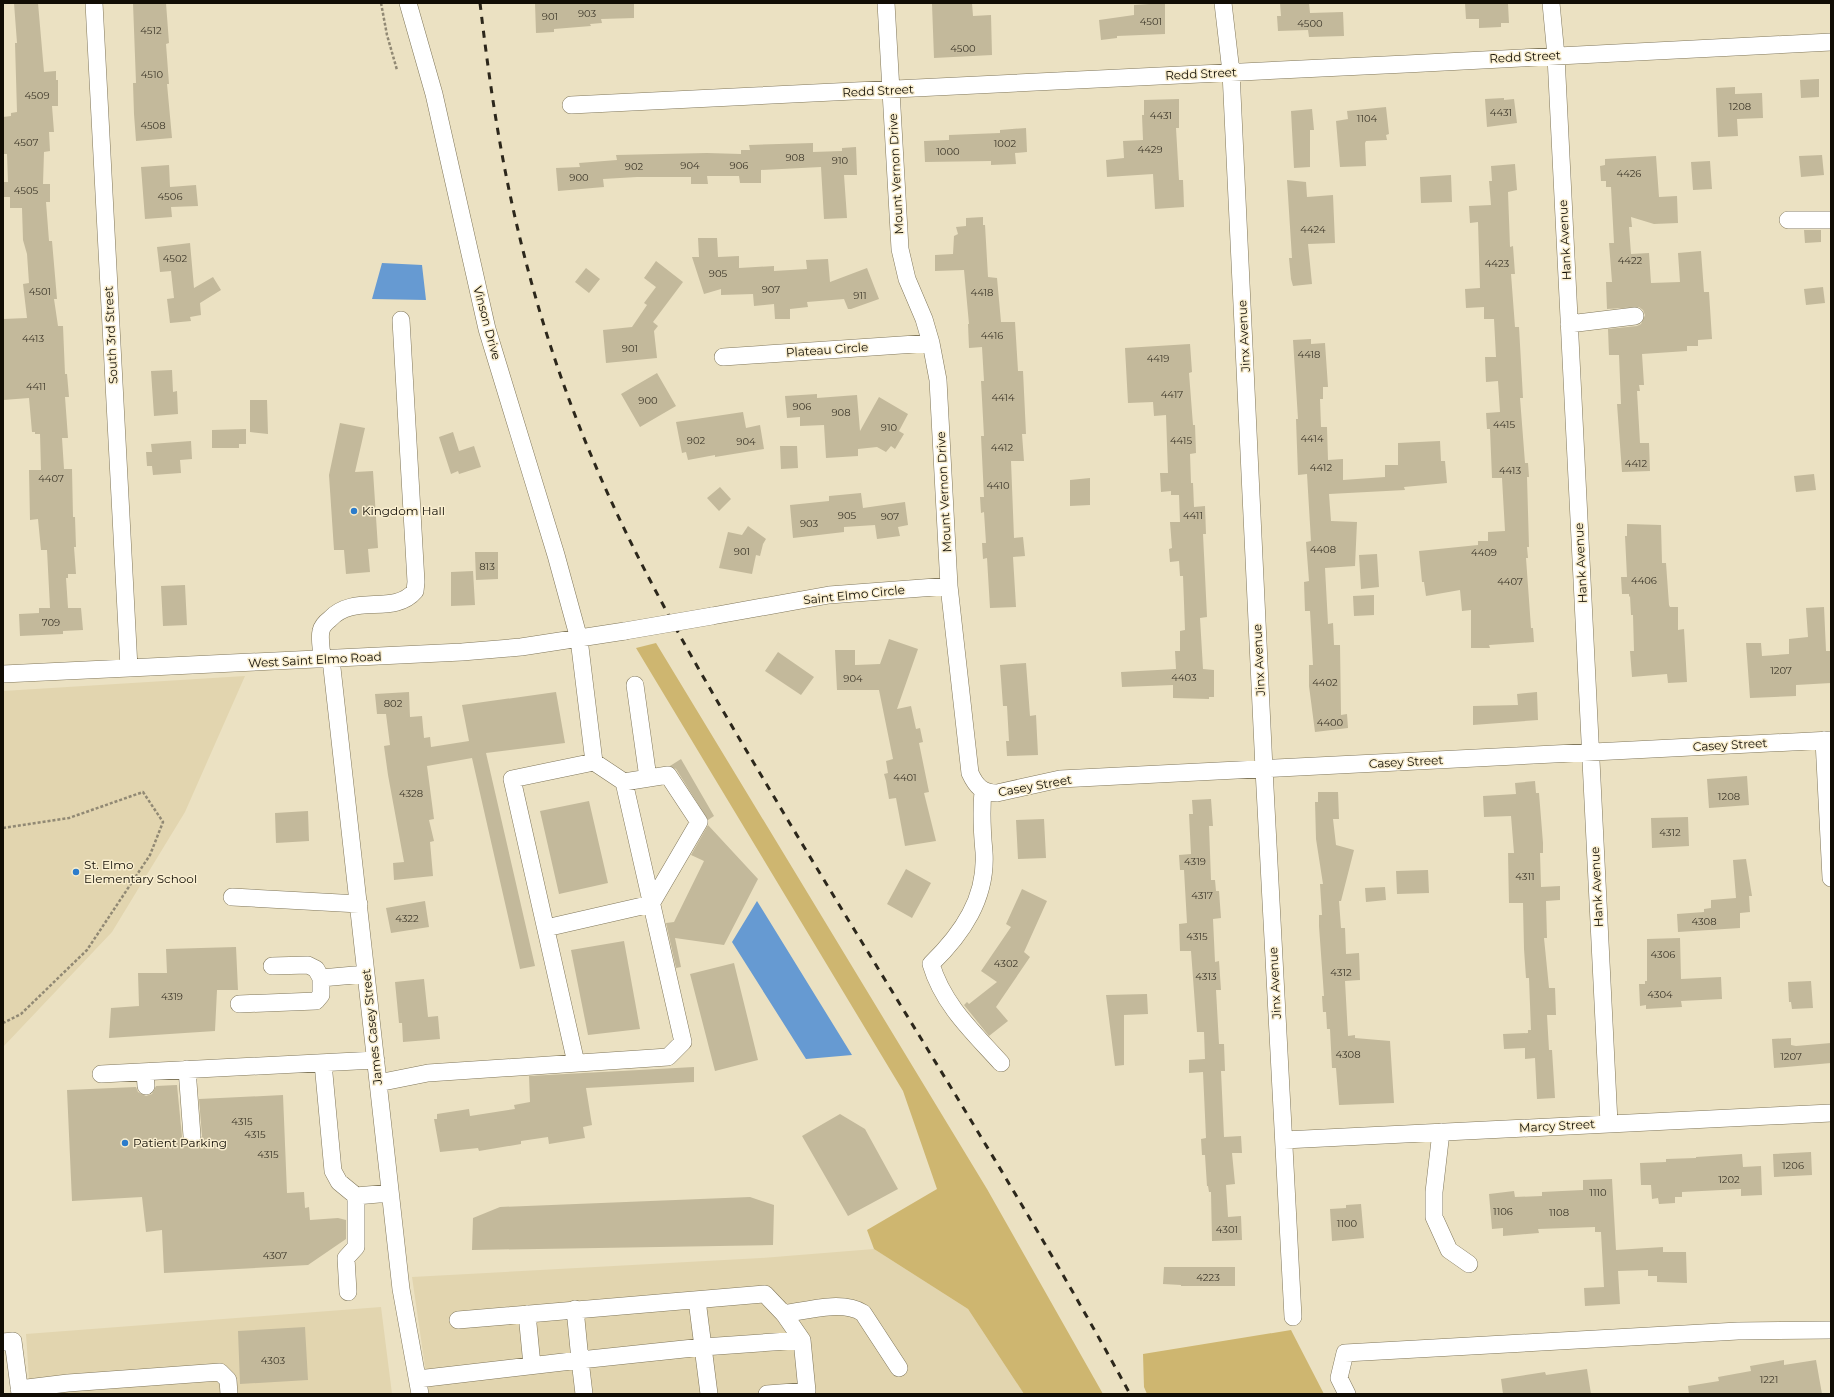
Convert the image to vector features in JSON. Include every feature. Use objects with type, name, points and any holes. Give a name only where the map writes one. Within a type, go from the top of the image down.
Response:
[{"type":"street","name":"South 3rd Street","points":[[94,3],[129,668]]},
{"type":"street","name":"Vinson Drive","points":[[408,3],[434,94],[487,329],[556,555],[579,639],[594,762]]},
{"type":"street","name":"Mount Vernon Drive","points":[[886,3],[900,249],[907,279],[924,320],[931,343],[939,397],[949,586],[970,773],[974,781],[983,791]]},
{"type":"street","name":"Jinx Avenue","points":[[1223,3],[1231,72],[1264,769],[1293,1317]]},
{"type":"street","name":"Hank Avenue","points":[[1551,3],[1556,56],[1609,1123]]},
{"type":"street","name":"Redd Street","points":[[571,105],[892,91],[1231,72],[1831,42]]},
{"type":"street","points":[[1788,220],[1831,220]]},
{"type":"street","points":[[1569,324],[1635,316]]},
{"type":"street","name":"James Casey Street","points":[[401,320],[416,574],[415,591],[404,601],[350,606],[333,615],[324,624],[321,632],[327,659],[359,904],[401,1289],[419,1387]]},
{"type":"street","name":"Plateau Circle","points":[[723,357],[931,343]]},
{"type":"street","name":"Saint Elmo Circle","points":[[625,631],[828,595],[949,586]]},
{"type":"street","name":"West Saint Elmo Road","points":[[3,674],[327,659],[521,648],[625,631]]},
{"type":"street","points":[[635,686],[648,778]]},
{"type":"street","points":[[1828,740],[1831,878]]},
{"type":"street","name":"Casey Street","points":[[983,791],[997,793],[1060,779],[1828,740]]},
{"type":"street","points":[[546,928],[651,904],[699,822],[668,775],[624,782],[594,762],[512,779],[576,1063]]},
{"type":"street","points":[[378,1084],[428,1073],[668,1057],[683,1042],[624,782]]},
{"type":"street","points":[[983,791],[981,813],[984,852],[983,870],[976,901],[962,931],[951,945],[931,964],[942,990],[958,1015],[1001,1063]]},
{"type":"street","points":[[232,897],[359,904]]},
{"type":"street","points":[[239,1004],[316,1001],[321,995],[321,978],[316,969],[308,965],[272,966]]},
{"type":"street","points":[[321,978],[366,974]]},
{"type":"street","points":[[101,1074],[145,1079],[188,1069],[376,1060]]},
{"type":"street","points":[[323,1063],[333,1171],[339,1182],[356,1196],[390,1193]]},
{"type":"street","points":[[188,1069],[192,1136]]},
{"type":"street","name":"Marcy Street","points":[[1284,1140],[1831,1113]]},
{"type":"street","points":[[1441,1132],[1434,1192],[1434,1217],[1449,1250],[1469,1264]]},
{"type":"street","points":[[348,1292],[346,1258],[356,1247],[356,1196]]},
{"type":"street","points":[[458,1320],[765,1294],[784,1314],[802,1340],[807,1392],[767,1394]]},
{"type":"street","points":[[697,1300],[709,1394]]},
{"type":"street","points":[[784,1314],[843,1306],[855,1308],[863,1313],[899,1368]]},
{"type":"street","points":[[575,1309],[584,1394]]},
{"type":"street","points":[[527,1314],[532,1365]]},
{"type":"street","points":[[1347,1394],[1339,1378],[1345,1353],[1738,1331],[1831,1330]]},
{"type":"street","points":[[419,1387],[532,1365],[703,1347],[802,1340]]},
{"type":"street","points":[[3,1342],[13,1341],[19,1392],[68,1383],[220,1372],[228,1380],[229,1394]]},
{"type":"path","points":[[381,3],[387,35],[397,70]]},
{"type":"path","points":[[3,828],[69,818],[143,792],[163,822],[150,855],[87,950],[21,1014],[3,1023]]},
{"type":"shaded area","points":[[656,643],[987,1189],[1103,1394],[1024,1394],[968,1309],[874,1249],[867,1230],[937,1189],[903,1091],[636,648]]},
{"type":"shaded area","name":"St. Elmo Elementary School","points":[[245,676],[185,812],[112,932],[3,1047],[3,691]]},
{"type":"shaded area","points":[[874,1249],[968,1309],[1024,1394],[429,1394],[412,1277],[761,1258]]},
{"type":"shaded area","points":[[381,1307],[392,1394],[30,1394],[26,1334]]},
{"type":"shaded area","points":[[1291,1330],[1324,1394],[1147,1394],[1144,1387],[1143,1354]]},
{"type":"water","points":[[382,263],[422,265],[426,300],[372,299]]},
{"type":"water","points":[[757,901],[852,1055],[806,1059],[732,942]]},
{"type":"building","points":[[14,3],[38,3],[44,72],[56,71],[56,80],[58,80],[58,106],[52,106],[54,132],[49,132],[50,151],[44,152],[43,184],[50,184],[50,202],[46,202],[49,241],[52,241],[57,299],[54,299],[58,326],[63,326],[65,374],[67,374],[69,397],[65,397],[68,438],[62,438],[64,469],[72,469],[76,574],[68,574],[68,578],[66,578],[68,608],[81,608],[83,630],[63,631],[63,634],[20,636],[19,614],[39,613],[39,608],[50,608],[47,550],[41,550],[38,519],[30,520],[29,470],[41,470],[40,434],[35,434],[35,432],[32,432],[29,398],[3,400],[3,319],[27,318],[23,284],[29,283],[27,254],[23,240],[22,208],[10,208],[10,197],[3,197],[3,182],[8,182],[7,154],[3,154],[3,117],[11,116],[11,113],[17,112],[15,43],[17,43]]},
{"type":"building","points":[[133,3],[166,3],[169,43],[166,44],[169,84],[167,84],[172,138],[136,141],[133,83],[136,83]]},
{"type":"building","points":[[535,3],[634,3],[634,18],[601,19],[602,23],[590,24],[591,26],[554,29],[554,32],[536,33]]},
{"type":"building","points":[[972,3],[973,16],[991,15],[992,55],[934,58],[932,4]]},
{"type":"building","points":[[1165,3],[1165,34],[1117,36],[1117,38],[1101,40],[1099,20],[1134,15],[1134,5]]},
{"type":"building","points":[[1280,3],[1309,3],[1310,13],[1343,12],[1344,36],[1309,37],[1308,30],[1278,31],[1277,16],[1281,16]]},
{"type":"building","points":[[1465,3],[1508,4],[1509,23],[1501,23],[1501,27],[1479,28],[1479,19],[1466,19]]},
{"type":"building","points":[[1819,79],[1819,97],[1801,98],[1800,80]]},
{"type":"building","points":[[1735,87],[1735,94],[1762,93],[1763,118],[1737,119],[1738,136],[1718,137],[1716,88]]},
{"type":"building","points":[[1504,98],[1504,100],[1514,99],[1517,123],[1487,127],[1485,99]]},
{"type":"building","points":[[1179,99],[1179,128],[1176,128],[1179,180],[1183,180],[1184,207],[1155,209],[1153,174],[1107,177],[1106,160],[1124,158],[1123,141],[1143,140],[1142,115],[1144,115],[1144,100]]},
{"type":"building","points":[[1386,107],[1389,134],[1386,135],[1387,140],[1366,141],[1366,166],[1340,167],[1336,121],[1348,119],[1347,111]]},
{"type":"building","points":[[1312,109],[1314,130],[1310,130],[1310,167],[1294,168],[1291,111]]},
{"type":"building","points":[[1026,128],[1027,152],[1015,153],[1016,164],[991,165],[991,161],[925,162],[924,141],[949,140],[949,135],[1000,133],[1000,130]]},
{"type":"building","points":[[813,143],[813,152],[842,151],[842,148],[856,147],[857,175],[844,175],[847,218],[824,219],[821,167],[761,170],[761,183],[740,183],[739,176],[707,176],[708,184],[691,184],[691,177],[637,177],[603,179],[604,187],[558,191],[556,168],[580,167],[579,163],[617,160],[616,155],[707,153],[741,154],[741,150],[750,150],[749,145]]},
{"type":"building","points":[[1822,155],[1824,175],[1801,177],[1799,156]]},
{"type":"building","points":[[1656,156],[1659,197],[1677,196],[1678,223],[1654,224],[1631,217],[1632,227],[1629,227],[1631,254],[1649,253],[1651,283],[1680,282],[1678,253],[1701,251],[1704,292],[1709,292],[1712,339],[1698,340],[1698,346],[1687,346],[1687,351],[1642,354],[1644,385],[1639,385],[1640,391],[1637,391],[1640,443],[1649,443],[1650,471],[1622,472],[1617,404],[1621,404],[1619,355],[1609,355],[1608,329],[1637,326],[1641,324],[1645,315],[1643,310],[1639,307],[1607,309],[1606,282],[1612,282],[1609,243],[1614,243],[1611,187],[1606,187],[1606,181],[1601,181],[1600,166],[1605,165],[1605,159]]},
{"type":"building","points":[[1710,161],[1712,189],[1693,190],[1691,162]]},
{"type":"building","points":[[1515,164],[1517,190],[1508,192],[1510,247],[1513,246],[1515,274],[1511,274],[1515,327],[1519,327],[1523,398],[1520,398],[1525,463],[1528,463],[1529,477],[1527,477],[1529,547],[1527,547],[1528,558],[1526,558],[1531,628],[1533,628],[1534,642],[1489,645],[1490,648],[1471,648],[1471,610],[1462,611],[1460,590],[1426,596],[1424,582],[1422,582],[1419,551],[1478,545],[1478,541],[1488,541],[1488,532],[1505,531],[1502,478],[1492,478],[1490,429],[1487,429],[1486,413],[1500,412],[1498,381],[1486,382],[1485,357],[1496,357],[1494,319],[1484,319],[1484,307],[1466,308],[1465,289],[1480,288],[1478,222],[1470,223],[1469,206],[1491,205],[1489,181],[1492,181],[1491,166]]},
{"type":"building","points":[[169,165],[170,187],[196,185],[198,206],[171,207],[172,217],[145,219],[141,167]]},
{"type":"building","points":[[1451,175],[1452,202],[1421,203],[1420,177]]},
{"type":"building","points":[[1287,180],[1306,182],[1307,197],[1333,195],[1335,243],[1308,244],[1312,284],[1293,286],[1291,279],[1289,258],[1292,258]]},
{"type":"building","points":[[983,217],[983,225],[985,225],[988,277],[997,278],[1001,322],[1015,322],[1018,371],[1023,371],[1026,434],[1022,434],[1024,461],[1011,461],[1014,538],[1023,537],[1025,556],[1013,557],[1016,607],[990,608],[987,558],[983,559],[982,543],[986,543],[984,512],[981,513],[980,497],[984,497],[981,436],[984,436],[981,381],[984,381],[982,347],[969,348],[969,324],[964,270],[935,271],[935,255],[953,254],[954,236],[958,234],[956,227],[966,226],[966,218]]},
{"type":"building","points":[[1804,230],[1821,230],[1821,242],[1805,243]]},
{"type":"building","points":[[698,238],[717,238],[718,257],[739,256],[739,268],[774,266],[774,271],[807,269],[806,260],[828,259],[830,282],[867,268],[879,299],[851,309],[848,309],[844,299],[807,302],[808,307],[790,309],[790,319],[775,319],[774,304],[754,306],[753,294],[721,295],[721,289],[704,294],[692,257],[699,257]]},
{"type":"building","points":[[190,243],[194,288],[213,277],[221,290],[200,303],[201,315],[190,317],[191,321],[170,323],[167,299],[174,298],[171,271],[160,272],[157,247]]},
{"type":"building","points":[[656,261],[683,282],[653,322],[658,326],[654,331],[657,358],[606,363],[603,330],[632,327],[647,305],[644,303],[656,287],[644,278]]},
{"type":"building","points":[[586,268],[600,279],[589,293],[575,282]]},
{"type":"building","points":[[1823,287],[1825,303],[1806,305],[1804,289]]},
{"type":"building","points":[[1311,339],[1311,344],[1325,343],[1328,387],[1323,387],[1323,399],[1320,399],[1321,427],[1327,427],[1328,460],[1343,459],[1343,480],[1385,477],[1385,465],[1398,465],[1398,443],[1440,441],[1441,461],[1445,461],[1447,483],[1404,487],[1405,490],[1329,494],[1331,521],[1357,522],[1355,566],[1325,568],[1328,624],[1333,623],[1334,645],[1340,645],[1341,715],[1347,714],[1348,728],[1315,732],[1309,686],[1309,665],[1313,665],[1310,611],[1305,611],[1304,582],[1309,581],[1306,542],[1311,541],[1307,474],[1298,475],[1296,419],[1298,419],[1293,340]]},
{"type":"building","points":[[1190,344],[1192,372],[1189,373],[1193,425],[1195,425],[1196,453],[1190,454],[1191,483],[1193,483],[1194,507],[1205,506],[1206,534],[1203,534],[1207,617],[1200,618],[1203,669],[1214,670],[1214,697],[1209,697],[1209,699],[1173,698],[1173,685],[1122,687],[1121,672],[1176,669],[1175,651],[1180,651],[1180,631],[1185,630],[1183,576],[1180,576],[1179,561],[1170,562],[1169,549],[1172,548],[1170,522],[1180,522],[1179,495],[1171,495],[1171,491],[1161,492],[1160,473],[1168,473],[1166,415],[1154,416],[1153,402],[1128,403],[1125,348]]},
{"type":"building","points":[[172,370],[173,392],[177,391],[178,414],[154,416],[151,371]]},
{"type":"building","points":[[657,373],[676,406],[640,427],[621,394]]},
{"type":"building","points":[[817,394],[817,398],[857,395],[860,431],[879,397],[908,414],[899,431],[904,434],[895,449],[891,446],[886,452],[877,447],[858,449],[858,456],[826,458],[824,425],[800,426],[800,417],[787,418],[785,396]]},
{"type":"building","points":[[250,400],[267,400],[268,434],[250,432]]},
{"type":"building","points":[[743,412],[746,428],[760,425],[764,449],[688,460],[686,452],[682,453],[676,422]]},
{"type":"building","name":"Kingdom Hall","points":[[340,423],[365,428],[355,472],[373,471],[378,548],[368,549],[370,572],[346,574],[344,550],[334,550],[329,475]]},
{"type":"building","points":[[246,429],[246,444],[239,444],[239,448],[212,448],[212,430]]},
{"type":"building","points":[[453,432],[459,451],[474,446],[481,467],[459,474],[458,471],[451,474],[439,437]]},
{"type":"building","points":[[191,441],[192,459],[180,460],[181,473],[153,475],[152,466],[147,466],[146,452],[152,452],[151,444]]},
{"type":"building","points":[[780,446],[797,446],[798,468],[781,469]]},
{"type":"building","points":[[1814,474],[1816,490],[1796,492],[1794,476]]},
{"type":"building","points":[[1090,478],[1090,505],[1070,506],[1070,480]]},
{"type":"building","points":[[720,487],[731,499],[719,511],[707,498]]},
{"type":"building","points":[[861,493],[863,508],[905,502],[908,525],[898,527],[900,536],[877,539],[875,525],[844,527],[844,532],[793,538],[790,505],[829,501],[829,496]]},
{"type":"building","points":[[1627,524],[1661,525],[1662,563],[1666,563],[1669,605],[1670,607],[1678,607],[1678,630],[1684,629],[1687,682],[1668,683],[1667,674],[1632,677],[1630,651],[1634,651],[1633,615],[1631,615],[1629,594],[1622,594],[1621,577],[1627,577],[1625,536],[1627,536]]},
{"type":"building","points":[[748,526],[766,539],[760,556],[756,555],[752,574],[719,568],[728,532],[742,535]]},
{"type":"building","points":[[475,552],[498,552],[498,579],[476,580]]},
{"type":"building","points":[[1377,554],[1379,587],[1361,589],[1359,555]]},
{"type":"building","points":[[473,571],[475,605],[451,606],[451,572]]},
{"type":"building","points":[[185,585],[187,625],[163,626],[161,586]]},
{"type":"building","points":[[1374,595],[1374,615],[1354,616],[1353,596]]},
{"type":"building","points":[[1824,607],[1826,651],[1831,651],[1831,683],[1796,685],[1796,696],[1750,698],[1746,643],[1761,643],[1762,656],[1789,654],[1789,639],[1808,637],[1806,608]]},
{"type":"building","points":[[889,639],[918,649],[897,709],[911,706],[916,729],[920,728],[923,742],[919,743],[929,792],[924,793],[936,841],[905,846],[896,798],[889,799],[884,774],[888,773],[886,761],[893,759],[879,690],[837,690],[835,650],[855,650],[855,665],[880,664]]},
{"type":"building","points":[[778,652],[814,677],[801,695],[765,671]]},
{"type":"building","points":[[1026,663],[1030,716],[1036,715],[1038,755],[1007,756],[1006,741],[1009,741],[1007,706],[1003,706],[1000,665]]},
{"type":"building","points":[[409,692],[410,717],[422,716],[424,738],[430,737],[431,747],[469,741],[462,705],[556,692],[565,743],[486,753],[535,966],[520,969],[472,758],[427,766],[434,819],[429,820],[434,841],[430,842],[433,876],[394,880],[393,863],[404,862],[384,746],[390,745],[386,714],[377,714],[375,694]]},
{"type":"building","points":[[1537,692],[1538,720],[1473,725],[1473,706],[1518,705],[1517,694]]},
{"type":"building","points":[[681,759],[714,816],[708,820],[676,769],[670,766]]},
{"type":"building","points":[[1747,776],[1749,805],[1709,808],[1707,779]]},
{"type":"building","points":[[1535,781],[1536,793],[1539,793],[1543,843],[1543,853],[1540,853],[1541,887],[1560,886],[1560,900],[1546,901],[1547,938],[1544,938],[1549,988],[1555,988],[1556,1015],[1547,1015],[1549,1050],[1552,1050],[1555,1098],[1537,1099],[1535,1058],[1525,1059],[1525,1048],[1504,1049],[1503,1034],[1528,1033],[1528,1030],[1531,1030],[1529,978],[1526,978],[1524,949],[1523,903],[1509,903],[1508,853],[1514,853],[1511,816],[1484,817],[1483,796],[1516,794],[1515,783]]},
{"type":"building","points":[[1318,792],[1338,792],[1339,819],[1333,819],[1336,845],[1354,850],[1341,901],[1339,901],[1341,928],[1345,928],[1346,954],[1359,953],[1360,980],[1345,981],[1348,1036],[1355,1035],[1355,1038],[1390,1041],[1394,1103],[1339,1105],[1336,1068],[1332,1068],[1330,1029],[1327,1029],[1326,1012],[1323,1012],[1322,996],[1324,996],[1319,915],[1322,915],[1320,884],[1323,884],[1316,839],[1315,802],[1318,802]]},
{"type":"building","points":[[1211,799],[1213,826],[1209,826],[1211,880],[1215,880],[1216,891],[1219,891],[1221,918],[1213,919],[1215,962],[1219,961],[1221,990],[1216,990],[1219,1044],[1224,1044],[1225,1071],[1221,1071],[1224,1137],[1241,1136],[1242,1153],[1232,1153],[1235,1184],[1226,1185],[1228,1217],[1241,1216],[1242,1240],[1212,1241],[1211,1192],[1209,1192],[1207,1186],[1205,1155],[1202,1155],[1201,1139],[1206,1138],[1203,1072],[1189,1073],[1189,1060],[1205,1059],[1204,1032],[1197,1032],[1191,951],[1180,951],[1179,924],[1187,923],[1184,870],[1180,870],[1179,855],[1191,854],[1189,814],[1193,814],[1192,800]]},
{"type":"building","points":[[589,801],[608,883],[559,894],[540,811]]},
{"type":"building","points":[[308,811],[309,841],[276,843],[275,813]]},
{"type":"building","points":[[1688,817],[1689,846],[1652,848],[1651,818]]},
{"type":"building","points":[[1044,819],[1046,858],[1018,859],[1016,820]]},
{"type":"building","points":[[708,825],[758,879],[724,945],[675,938],[681,967],[676,968],[666,923],[674,922],[704,861],[691,855]]},
{"type":"building","points":[[1746,859],[1752,896],[1749,896],[1750,912],[1740,913],[1740,928],[1678,932],[1677,914],[1704,912],[1704,909],[1711,908],[1711,900],[1736,898],[1733,860]]},
{"type":"building","points":[[906,869],[931,883],[912,918],[887,904]]},
{"type":"building","points":[[1428,870],[1429,893],[1397,894],[1396,871]]},
{"type":"building","points":[[1385,887],[1386,900],[1366,902],[1365,888]]},
{"type":"building","points":[[1022,889],[1047,901],[1024,952],[1030,957],[996,1007],[1008,1021],[989,1036],[964,1005],[967,1002],[969,1004],[997,982],[981,971],[1011,927],[1006,924]]},
{"type":"building","points":[[425,901],[429,927],[391,933],[386,908]]},
{"type":"building","points":[[1680,938],[1681,979],[1721,977],[1722,999],[1681,1001],[1682,1007],[1646,1009],[1646,1005],[1640,1006],[1639,984],[1645,984],[1645,981],[1647,981],[1647,939]]},
{"type":"building","points":[[624,941],[640,1029],[588,1035],[571,950]]},
{"type":"building","points":[[236,947],[238,990],[217,990],[215,1031],[109,1038],[111,1008],[139,1006],[138,973],[167,973],[166,949]]},
{"type":"building","points":[[734,963],[758,1060],[715,1071],[690,974]]},
{"type":"building","points":[[424,979],[428,1017],[438,1016],[440,1039],[403,1042],[402,1023],[399,1023],[395,982]]},
{"type":"building","points":[[1811,981],[1813,1008],[1792,1009],[1791,1002],[1789,1002],[1788,982]]},
{"type":"building","points":[[1147,994],[1148,1014],[1124,1015],[1124,1065],[1115,1066],[1106,995]]},
{"type":"building","points":[[1791,1038],[1791,1045],[1796,1046],[1831,1043],[1831,1063],[1774,1068],[1772,1039]]},
{"type":"building","points":[[694,1067],[694,1082],[586,1088],[592,1125],[583,1127],[585,1138],[549,1144],[548,1137],[521,1141],[521,1144],[479,1151],[478,1148],[440,1152],[434,1119],[437,1119],[437,1114],[469,1109],[470,1116],[515,1109],[514,1105],[530,1102],[529,1076]]},
{"type":"building","points":[[177,1085],[182,1137],[187,1145],[192,1146],[198,1144],[202,1136],[199,1099],[283,1095],[287,1193],[304,1192],[305,1208],[309,1207],[310,1220],[338,1218],[346,1220],[346,1239],[308,1265],[164,1273],[162,1230],[146,1232],[142,1197],[72,1201],[67,1090],[136,1087],[138,1092],[146,1096],[152,1094],[156,1086]]},
{"type":"building","points":[[840,1114],[865,1129],[898,1189],[848,1216],[802,1136]]},
{"type":"building","points":[[1811,1152],[1812,1175],[1774,1177],[1773,1154]]},
{"type":"building","points":[[1742,1154],[1743,1167],[1761,1166],[1762,1195],[1741,1196],[1741,1189],[1682,1192],[1682,1197],[1675,1197],[1675,1203],[1659,1204],[1658,1198],[1652,1199],[1651,1185],[1641,1185],[1640,1163],[1666,1162],[1666,1159]]},
{"type":"building","points":[[1612,1179],[1616,1250],[1663,1247],[1663,1252],[1686,1252],[1687,1283],[1657,1282],[1657,1276],[1648,1276],[1648,1270],[1618,1271],[1620,1304],[1585,1306],[1584,1288],[1604,1287],[1601,1232],[1595,1232],[1595,1227],[1538,1229],[1539,1233],[1503,1236],[1503,1228],[1492,1229],[1489,1194],[1514,1191],[1515,1197],[1542,1196],[1542,1192],[1583,1190],[1583,1180]]},
{"type":"building","points":[[750,1197],[774,1205],[773,1245],[472,1250],[473,1218],[500,1207]]},
{"type":"building","points":[[1361,1204],[1364,1238],[1332,1241],[1330,1209],[1346,1208],[1346,1205]]},
{"type":"building","points":[[1164,1267],[1235,1267],[1235,1286],[1181,1286],[1163,1284]]},
{"type":"building","points":[[305,1327],[308,1380],[240,1384],[238,1331]]},
{"type":"building","points":[[1784,1360],[1784,1365],[1816,1360],[1822,1394],[1689,1394],[1688,1386],[1719,1381],[1718,1377],[1751,1371],[1750,1366]]},
{"type":"building","points":[[1587,1369],[1591,1394],[1503,1394],[1501,1379],[1545,1372],[1546,1375]]},
{"type":"railway","points":[[480,3],[488,69],[507,180],[532,285],[565,388],[611,501],[656,592],[706,681],[827,885],[1047,1247],[1130,1394]]},
{"type":"place","name":"Kingdom Hall","points":[[354,511]]},
{"type":"place","name":"St. Elmo Elementary School","points":[[76,872]]},
{"type":"place","name":"Patient Parking","points":[[125,1143]]}]
